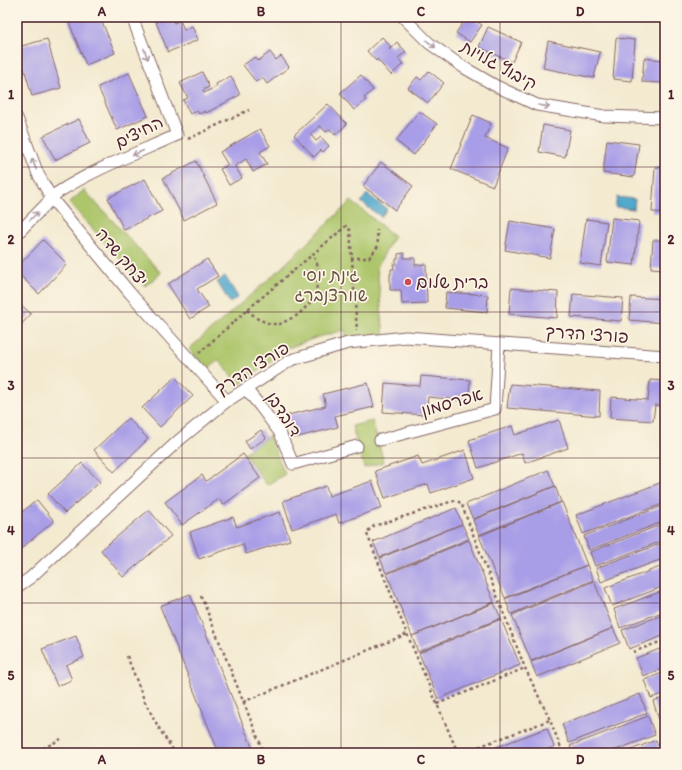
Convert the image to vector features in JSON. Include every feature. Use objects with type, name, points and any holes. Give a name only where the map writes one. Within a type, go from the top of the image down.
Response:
[{"type":"street","name":"החיצים","points":[[17,234],[57,193],[108,166],[177,135],[132,17]]},
{"type":"street","name":"קיבוץ גלויות","points":[[403,17],[428,43],[463,67],[496,86],[531,103],[604,116],[665,118]]},
{"type":"street","name":"יצחק שדה","points":[[17,118],[38,174],[52,199],[130,293],[227,401]]},
{"type":"street","name":"פורצי הדרך","points":[[17,587],[30,578],[178,440],[227,401],[291,360],[348,343],[406,337],[665,356]]},
{"type":"street","name":"אפרסמון","points":[[380,440],[495,409],[499,344]]},
{"type":"street","name":"דובדבן","points":[[246,389],[280,433],[293,464],[357,446]]},
{"type":"path","points":[[177,135],[186,140],[249,110]]},
{"type":"path","points":[[191,360],[247,310],[346,226],[350,230],[356,325],[359,342]]},
{"type":"path","points":[[352,258],[369,258],[378,246],[377,230]]},
{"type":"path","points":[[247,310],[258,319],[270,324],[280,324],[298,315],[311,302],[316,292],[319,269],[313,254]]},
{"type":"path","points":[[458,753],[406,634],[367,534],[374,526],[458,501],[462,505],[525,668],[550,720],[563,753]]},
{"type":"path","points":[[201,596],[264,753]]},
{"type":"path","points":[[243,702],[406,634]]},
{"type":"path","points":[[633,652],[665,640]]},
{"type":"path","points":[[128,656],[145,702],[160,730],[175,753]]},
{"type":"path","points":[[437,704],[525,668]]},
{"type":"path","points":[[462,753],[550,720]]},
{"type":"path","points":[[39,753],[42,749],[61,739]]},
{"type":"green space","points":[[84,190],[161,273],[145,286],[69,203]]},
{"type":"green space","name":"גינת יוסי שוורצנברג","points":[[351,201],[394,236],[377,267],[384,337],[347,341],[345,330],[315,338],[288,348],[239,385],[219,360],[207,369],[189,349],[278,271]]},
{"type":"green space","points":[[372,421],[384,462],[364,468],[352,426]]},
{"type":"green space","points":[[269,436],[285,474],[267,485],[244,453]]},
{"type":"water","points":[[367,194],[387,209],[381,217],[361,202]]},
{"type":"water","points":[[617,197],[635,199],[634,209],[615,207]]},
{"type":"water","points":[[225,276],[238,297],[230,303],[217,282]]},
{"type":"building","points":[[74,17],[100,17],[115,53],[86,65],[68,20]]},
{"type":"building","points":[[154,17],[171,17],[174,23],[180,20],[184,30],[192,26],[198,40],[168,52]]},
{"type":"building","points":[[467,17],[470,17],[482,25],[470,42],[456,33]]},
{"type":"building","points":[[488,27],[521,42],[512,62],[479,47]]},
{"type":"building","points":[[382,37],[391,47],[389,50],[397,42],[406,52],[398,58],[403,64],[391,75],[377,59],[376,61],[367,51]]},
{"type":"building","points":[[616,38],[635,40],[632,81],[613,79]]},
{"type":"building","points":[[47,39],[61,88],[32,96],[18,47]]},
{"type":"building","points":[[548,41],[600,52],[594,78],[543,68]]},
{"type":"building","points":[[270,52],[276,60],[281,56],[289,67],[267,84],[262,77],[256,82],[243,65],[255,57],[258,61]]},
{"type":"building","points":[[644,58],[664,60],[663,83],[642,82]]},
{"type":"building","points":[[429,71],[444,83],[428,103],[408,88],[417,77],[421,80]]},
{"type":"building","points":[[202,72],[209,87],[203,90],[204,93],[217,86],[216,84],[231,76],[240,95],[206,113],[205,111],[199,114],[197,111],[190,114],[183,100],[188,98],[180,83]]},
{"type":"building","points":[[129,73],[148,116],[117,130],[98,87]]},
{"type":"building","points":[[361,75],[373,90],[364,98],[366,100],[354,110],[340,93]]},
{"type":"building","points":[[328,104],[347,124],[335,135],[330,129],[326,132],[320,126],[310,134],[316,141],[321,137],[329,146],[323,152],[321,150],[314,157],[294,135]]},
{"type":"building","points":[[419,111],[437,124],[414,155],[396,141]]},
{"type":"building","points":[[473,115],[491,123],[485,138],[508,148],[493,186],[451,169]]},
{"type":"building","points":[[79,119],[90,143],[55,160],[43,136]]},
{"type":"building","points":[[543,125],[570,130],[565,157],[539,152]]},
{"type":"building","points":[[260,129],[270,146],[260,152],[267,164],[253,172],[246,159],[235,166],[242,178],[229,185],[220,169],[228,165],[220,152]]},
{"type":"building","points":[[607,140],[639,144],[634,177],[603,173]]},
{"type":"building","points":[[196,161],[217,203],[184,220],[163,178]]},
{"type":"building","points":[[381,162],[413,186],[395,210],[363,186]]},
{"type":"building","points":[[655,167],[665,168],[665,213],[652,212]]},
{"type":"building","points":[[145,179],[162,211],[124,230],[108,198]]},
{"type":"building","points":[[612,218],[639,221],[634,265],[607,262]]},
{"type":"building","points":[[586,219],[607,222],[601,266],[580,263]]},
{"type":"building","points":[[510,221],[555,229],[550,258],[505,250]]},
{"type":"building","points":[[43,240],[67,264],[39,294],[17,272],[17,267]]},
{"type":"building","points":[[653,240],[665,240],[665,269],[651,268]]},
{"type":"building","name":"ברית שלום","points":[[404,253],[404,258],[415,258],[415,265],[426,264],[427,303],[402,304],[401,290],[390,290],[391,269],[394,269],[393,264],[396,264],[398,254]]},
{"type":"building","points":[[207,259],[218,276],[197,289],[209,307],[190,319],[168,284]]},
{"type":"building","points":[[511,288],[558,292],[557,318],[509,314]]},
{"type":"building","points":[[446,292],[488,295],[487,312],[445,308]]},
{"type":"building","points":[[573,294],[623,298],[621,321],[571,317]]},
{"type":"building","points":[[631,297],[665,299],[665,323],[629,320]]},
{"type":"building","points":[[17,301],[31,314],[17,329]]},
{"type":"building","points":[[421,376],[470,380],[469,401],[428,397],[426,415],[383,412],[385,383],[420,386]]},
{"type":"building","points":[[175,377],[193,396],[160,427],[142,408]]},
{"type":"building","points":[[650,380],[665,381],[665,406],[655,405],[653,421],[610,418],[611,397],[648,400]]},
{"type":"building","points":[[368,383],[374,407],[335,416],[338,427],[294,438],[288,415],[326,406],[323,394]]},
{"type":"building","points":[[510,384],[600,391],[599,416],[507,408]]},
{"type":"building","points":[[128,418],[148,439],[114,472],[94,450]]},
{"type":"building","points":[[559,420],[568,448],[525,463],[522,453],[478,468],[469,440],[512,426],[515,435]]},
{"type":"building","points":[[261,430],[266,438],[250,449],[245,441]]},
{"type":"building","points":[[465,450],[474,478],[431,493],[428,484],[385,498],[375,471],[418,456],[422,465]]},
{"type":"building","points":[[243,454],[260,478],[223,505],[219,499],[182,525],[165,502],[202,475],[206,481]]},
{"type":"building","points":[[82,463],[100,482],[65,513],[48,494]]},
{"type":"building","points":[[548,470],[555,486],[473,519],[466,504]]},
{"type":"building","points":[[372,481],[382,508],[339,523],[336,514],[292,529],[283,501],[326,486],[329,496]]},
{"type":"building","points":[[665,481],[665,503],[583,534],[576,515]]},
{"type":"building","points":[[555,486],[561,502],[479,535],[473,520]]},
{"type":"building","points":[[37,500],[54,521],[17,552],[17,516]]},
{"type":"building","points":[[562,502],[587,565],[505,598],[479,536]]},
{"type":"building","points":[[665,505],[665,521],[589,550],[584,536]]},
{"type":"building","points":[[456,508],[462,524],[380,557],[373,542]]},
{"type":"building","points":[[149,510],[171,536],[123,577],[101,550]]},
{"type":"building","points":[[280,512],[290,540],[246,554],[243,544],[199,559],[190,532],[233,517],[237,527]]},
{"type":"building","points":[[665,523],[665,540],[595,566],[590,552]]},
{"type":"building","points":[[462,524],[469,539],[386,573],[380,558]]},
{"type":"building","points":[[469,540],[494,602],[412,636],[387,574]]},
{"type":"building","points":[[665,542],[665,558],[601,582],[596,568]]},
{"type":"building","points":[[587,565],[593,580],[511,614],[505,599]]},
{"type":"building","points":[[665,565],[665,586],[612,606],[605,588]]},
{"type":"building","points":[[594,581],[613,628],[531,661],[512,615]]},
{"type":"building","points":[[665,590],[665,611],[620,628],[614,609]]},
{"type":"building","points":[[190,594],[252,747],[237,753],[219,753],[160,606]]},
{"type":"building","points":[[494,603],[501,618],[418,652],[412,636]]},
{"type":"building","points":[[665,614],[665,635],[629,649],[622,630]]},
{"type":"building","points":[[501,619],[520,665],[438,699],[419,653]]},
{"type":"building","points":[[613,628],[620,643],[537,677],[531,662]]},
{"type":"building","points":[[76,636],[84,657],[66,665],[72,680],[57,686],[42,649]]},
{"type":"building","points":[[665,647],[665,668],[643,676],[636,658]]},
{"type":"building","points":[[665,672],[665,693],[651,698],[644,680]]},
{"type":"building","points":[[640,694],[647,713],[569,743],[562,724]]},
{"type":"building","points":[[665,697],[665,718],[659,720],[653,701]]},
{"type":"building","points":[[648,716],[655,735],[608,753],[573,753],[570,746]]},
{"type":"building","points":[[547,728],[554,747],[538,753],[481,753]]},
{"type":"building","points":[[656,740],[661,753],[623,753]]},
{"type":"place","name":"ברית שלום","points":[[408,282]]}]
